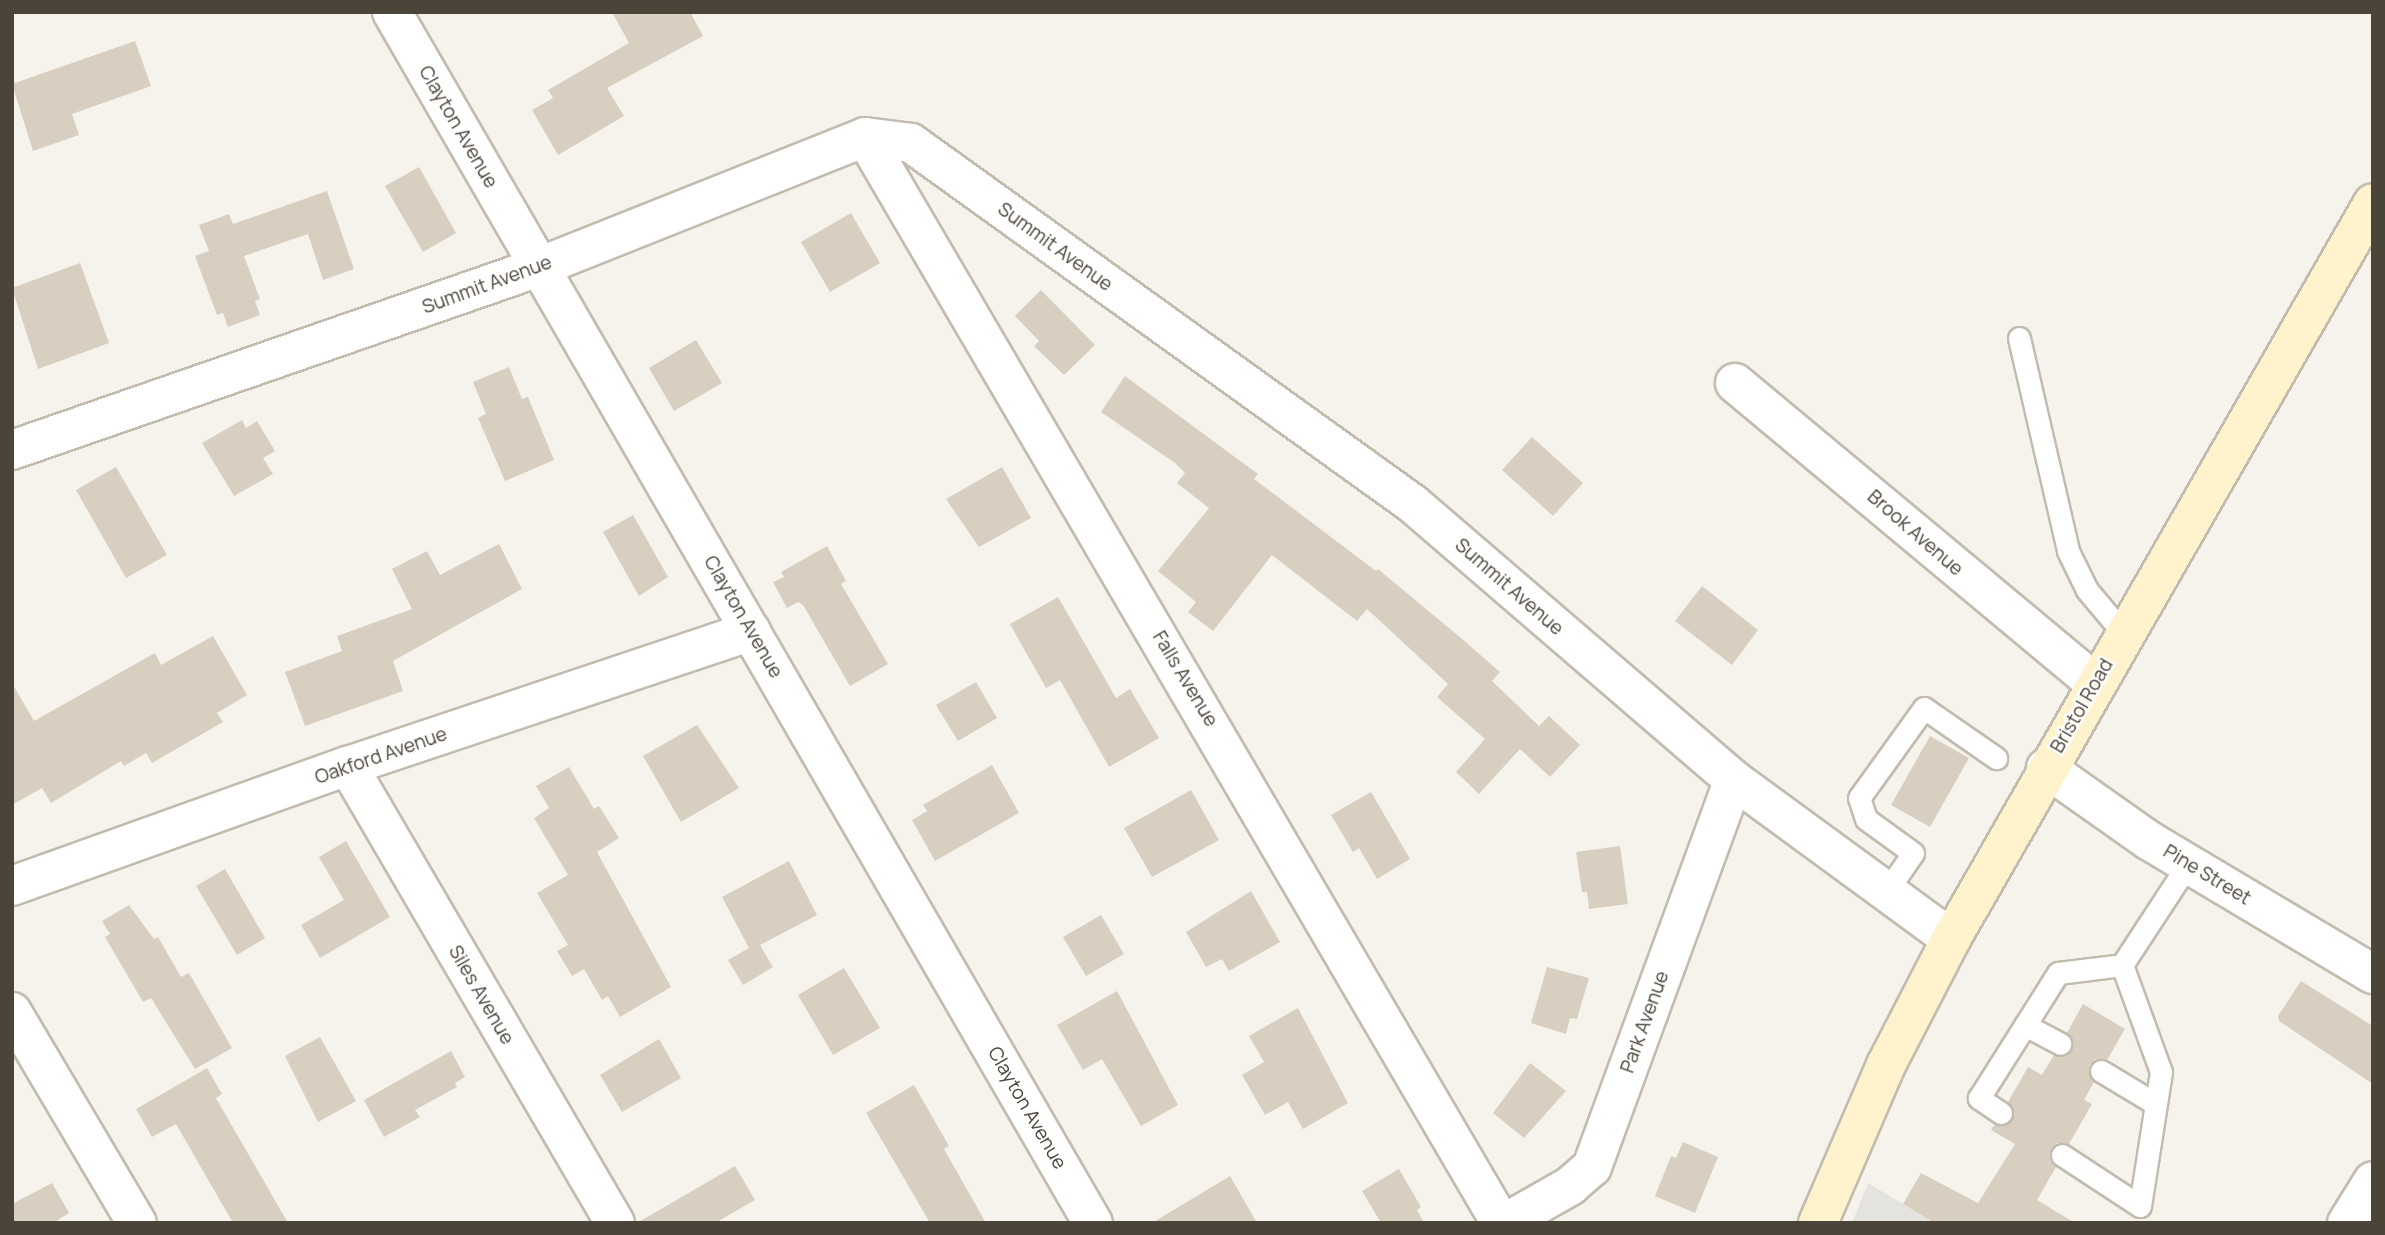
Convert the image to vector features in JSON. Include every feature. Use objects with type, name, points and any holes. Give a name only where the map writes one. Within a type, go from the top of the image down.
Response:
[{"type":"main road","name":"Bristol Road","points":[[1818,1223],[1886,1065],[1951,939],[2046,768],[2373,203]]},
{"type":"street","name":"Clayton Avenue","points":[[392,12],[1093,1223]]},
{"type":"street","name":"Summit Avenue","points":[[12,450],[539,267],[865,137],[911,143],[1413,504],[1734,780],[1951,939]]},
{"type":"street","name":"Falls Avenue","points":[[865,137],[1503,1223]]},
{"type":"street","name":"Brook Avenue","points":[[1735,383],[2095,683]]},
{"type":"street","name":"Oakford Avenue","points":[[12,886],[348,766],[751,631]]},
{"type":"street","name":"Siles Avenue","points":[[348,766],[615,1223]]},
{"type":"street","name":"Pine Street","points":[[2046,768],[2188,864],[2373,974]]},
{"type":"street","name":"Park Avenue","points":[[1503,1223],[1570,1186],[1592,1167],[1734,780]]},
{"type":"street","points":[[12,1012],[137,1223]]},
{"type":"street","points":[[2347,1223],[2373,1181]]},
{"type":"lane","points":[[2019,338],[2068,551],[2087,590],[2124,634]]},
{"type":"lane","points":[[1886,892],[1913,853],[1866,819],[1859,798],[1924,708],[1996,758]]},
{"type":"lane","points":[[2001,1113],[1979,1098],[2058,973],[2122,965],[2188,864]]},
{"type":"lane","points":[[2062,1155],[2140,1206],[2161,1072],[2122,965]]},
{"type":"lane","points":[[2025,1025],[2060,1044]]},
{"type":"lane","points":[[2101,1071],[2156,1104]]},
{"type":"shaded area","points":[[1868,1183],[1935,1223],[1852,1223]]},
{"type":"building","points":[[612,12],[690,12],[703,36],[607,88],[624,116],[558,155],[532,110],[553,98],[548,90],[629,43]]},
{"type":"building","points":[[135,41],[151,86],[72,114],[79,135],[33,151],[12,84]]},
{"type":"building","points":[[419,167],[456,233],[423,252],[385,186]]},
{"type":"building","points":[[327,191],[354,269],[323,280],[308,234],[244,256],[260,299],[255,301],[260,315],[228,327],[223,313],[217,315],[195,256],[209,251],[199,225],[229,214],[233,224]]},
{"type":"building","points":[[851,213],[880,263],[830,292],[801,242]]},
{"type":"building","points":[[80,263],[109,343],[38,369],[12,288]]},
{"type":"building","points":[[1041,290],[1095,345],[1064,375],[1034,346],[1039,341],[1015,316]]},
{"type":"building","points":[[696,340],[722,383],[674,411],[649,368]]},
{"type":"building","points":[[509,367],[522,399],[528,397],[554,460],[505,481],[478,418],[486,414],[473,382]]},
{"type":"building","points":[[1125,376],[1258,474],[1254,479],[1376,571],[1378,569],[1461,638],[1500,672],[1492,681],[1539,726],[1549,716],[1580,745],[1550,777],[1520,749],[1479,794],[1456,772],[1485,739],[1437,697],[1448,684],[1367,609],[1357,621],[1272,555],[1213,631],[1188,612],[1196,602],[1158,571],[1209,508],[1177,483],[1185,473],[1175,463],[1101,412]]},
{"type":"building","points":[[242,420],[246,428],[257,421],[275,451],[263,458],[273,474],[234,496],[202,443]]},
{"type":"building","points":[[1532,437],[1583,483],[1553,516],[1502,470]]},
{"type":"building","points":[[116,467],[167,555],[126,578],[76,490]]},
{"type":"building","points":[[1002,467],[1031,518],[979,547],[946,499]]},
{"type":"building","points":[[633,515],[668,577],[639,596],[603,532]]},
{"type":"building","points":[[499,544],[522,589],[393,661],[403,691],[305,726],[285,672],[342,651],[337,636],[412,609],[392,569],[427,551],[440,575]]},
{"type":"building","points":[[827,546],[846,581],[841,584],[888,664],[850,686],[803,605],[798,602],[787,608],[773,582],[784,577],[781,572]]},
{"type":"building","points":[[1702,586],[1758,630],[1732,665],[1675,621]]},
{"type":"building","points":[[1058,597],[1116,698],[1130,689],[1159,738],[1109,767],[1060,680],[1046,688],[1010,624]]},
{"type":"building","points":[[213,636],[247,695],[217,713],[223,722],[152,763],[146,753],[124,766],[121,761],[51,803],[42,788],[12,805],[12,683],[34,721],[155,653],[161,665]]},
{"type":"building","points":[[976,682],[997,718],[958,741],[936,705]]},
{"type":"building","points":[[697,725],[739,788],[681,822],[643,756]]},
{"type":"building","points":[[1930,736],[1969,758],[1930,827],[1891,805]]},
{"type":"building","points":[[992,765],[1019,813],[935,861],[912,820],[927,811],[923,805]]},
{"type":"building","points":[[569,767],[594,809],[599,806],[619,838],[597,852],[671,987],[620,1017],[608,996],[602,1000],[584,969],[572,976],[557,951],[568,945],[537,893],[568,875],[534,818],[549,808],[536,786]]},
{"type":"building","points":[[1191,790],[1219,840],[1152,877],[1124,828]]},
{"type":"building","points":[[1371,792],[1410,859],[1377,879],[1359,848],[1353,852],[1331,815]]},
{"type":"building","points":[[346,841],[390,917],[320,958],[301,925],[344,900],[319,857]]},
{"type":"building","points":[[1620,846],[1628,904],[1589,909],[1587,892],[1582,892],[1576,852]]},
{"type":"building","points":[[789,861],[817,915],[760,945],[773,967],[743,985],[728,960],[749,948],[722,897]]},
{"type":"building","points":[[225,869],[265,938],[237,955],[196,886]]},
{"type":"building","points":[[1251,891],[1280,942],[1229,971],[1222,959],[1206,967],[1186,932]]},
{"type":"building","points":[[129,905],[154,939],[158,937],[181,977],[189,973],[232,1048],[195,1069],[151,998],[143,1002],[105,937],[110,934],[102,921]]},
{"type":"building","points":[[1101,915],[1124,954],[1086,976],[1063,937]]},
{"type":"building","points":[[1547,967],[1589,978],[1577,1019],[1570,1018],[1566,1034],[1531,1023]]},
{"type":"building","points":[[844,968],[880,1028],[833,1055],[798,995]]},
{"type":"building","points":[[2301,981],[2373,1026],[2373,1084],[2279,1021],[2278,1016]]},
{"type":"building","points":[[1117,991],[1178,1105],[1141,1126],[1102,1059],[1083,1070],[1057,1025]]},
{"type":"building","points":[[2083,1004],[2125,1029],[2107,1060],[2095,1059],[2089,1065],[2094,1082],[2084,1100],[2092,1104],[2069,1144],[2057,1143],[2051,1148],[2050,1160],[2056,1167],[2037,1200],[2075,1223],[1935,1223],[1903,1204],[1921,1173],[1978,1203],[2015,1144],[1991,1130],[1995,1124],[2006,1125],[2012,1120],[2013,1108],[2008,1102],[2028,1067],[2042,1075],[2054,1055],[2071,1051],[2073,1043],[2067,1033]]},
{"type":"building","points":[[1298,1008],[1348,1103],[1303,1129],[1288,1102],[1265,1115],[1242,1075],[1264,1062],[1249,1036]]},
{"type":"building","points":[[320,1037],[356,1101],[318,1122],[285,1056]]},
{"type":"building","points":[[659,1039],[681,1078],[622,1112],[600,1075]]},
{"type":"building","points":[[451,1051],[465,1077],[455,1083],[457,1087],[415,1110],[420,1117],[384,1137],[364,1100]]},
{"type":"building","points":[[1530,1063],[1566,1091],[1524,1138],[1493,1113]]},
{"type":"building","points":[[207,1068],[222,1094],[216,1098],[288,1223],[233,1223],[176,1124],[152,1137],[136,1109]]},
{"type":"building","points":[[914,1085],[949,1146],[944,1149],[986,1223],[930,1223],[866,1113]]},
{"type":"building","points":[[1683,1142],[1718,1157],[1695,1213],[1655,1196],[1671,1156],[1676,1158]]},
{"type":"building","points":[[735,1166],[755,1200],[715,1223],[637,1223]]},
{"type":"building","points":[[1399,1169],[1421,1207],[1417,1210],[1424,1223],[1381,1223],[1362,1191]]},
{"type":"building","points":[[1230,1176],[1257,1223],[1152,1223]]},
{"type":"building","points":[[52,1183],[69,1213],[53,1223],[12,1223],[12,1204]]}]
